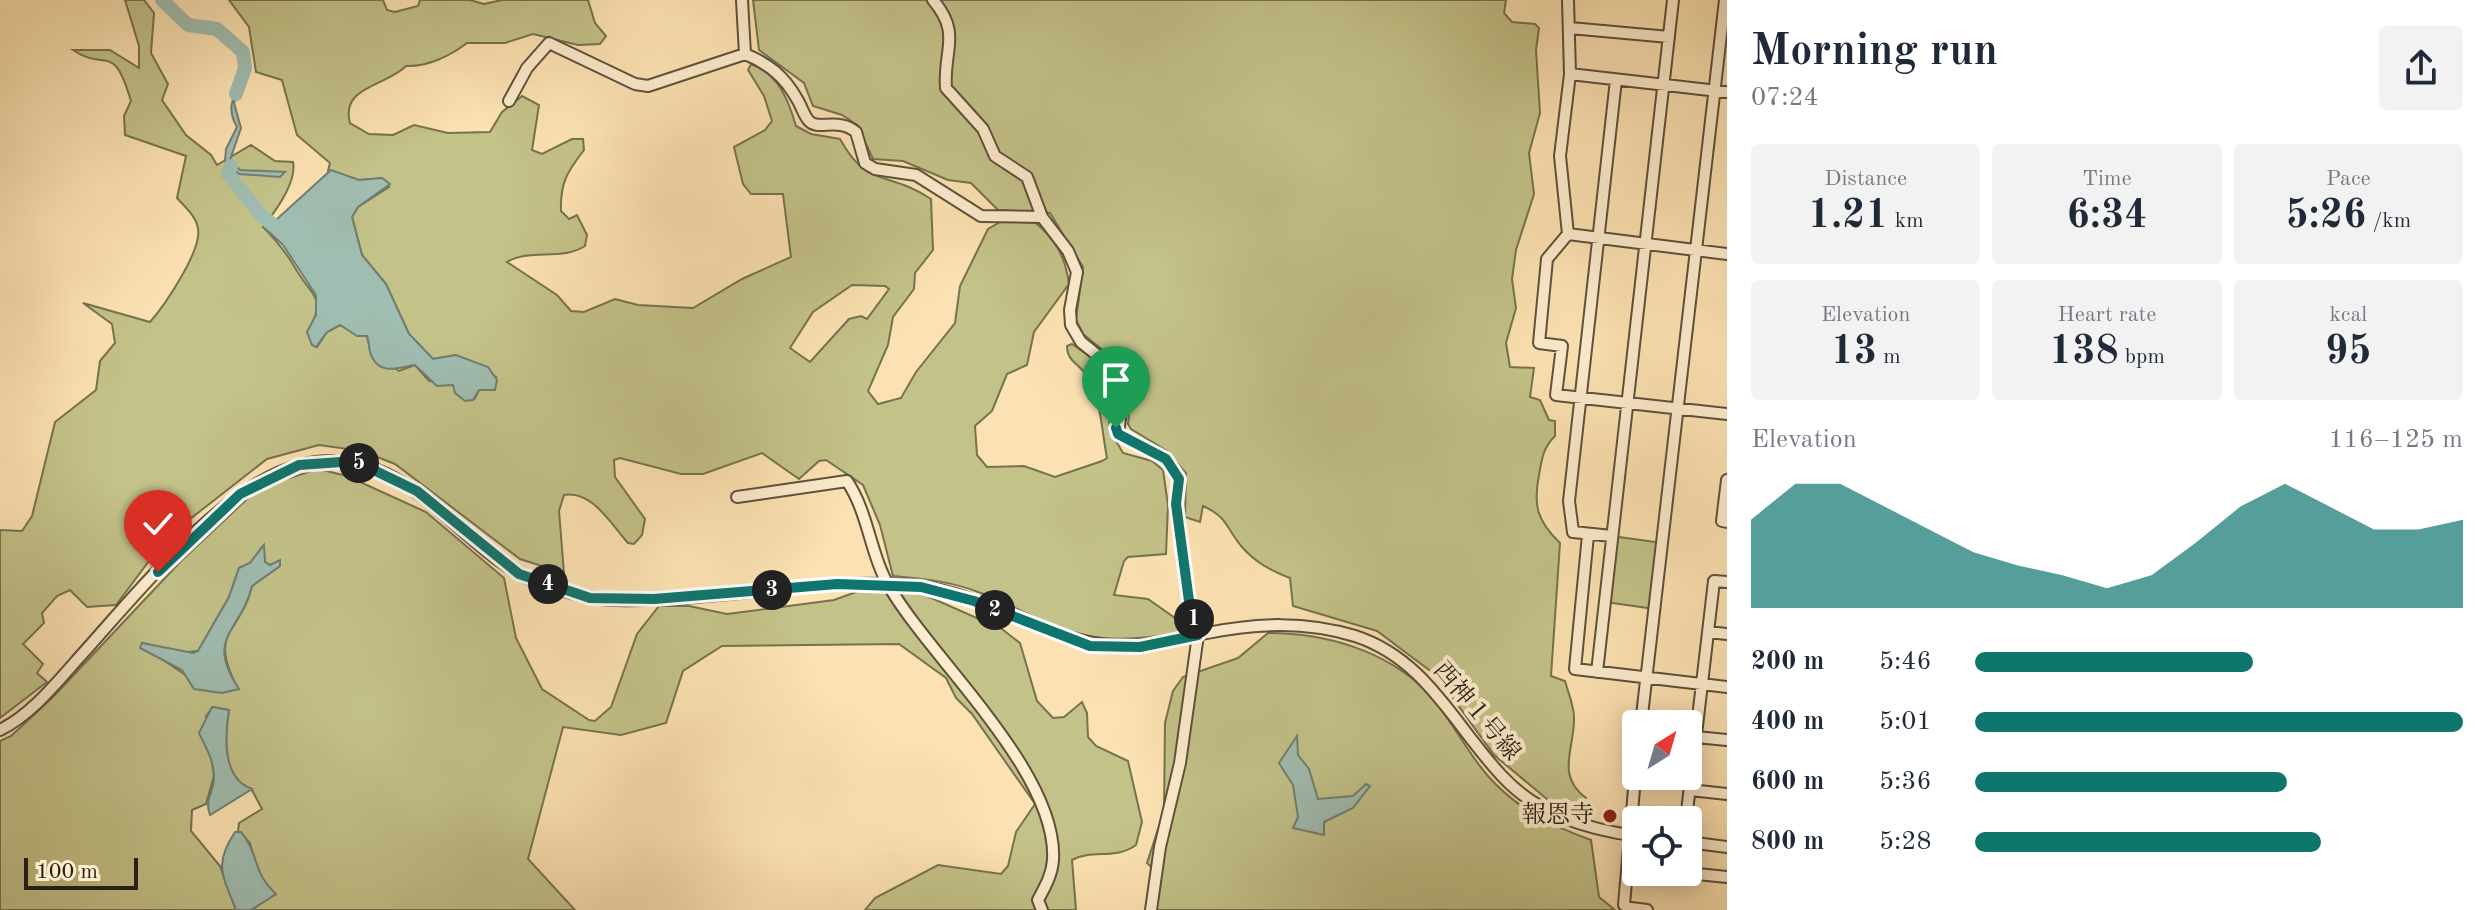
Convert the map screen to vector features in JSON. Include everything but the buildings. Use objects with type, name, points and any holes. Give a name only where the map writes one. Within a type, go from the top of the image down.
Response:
[{"type":"street","points":[[742,0],[745,54]]},
{"type":"street","points":[[933,0],[950,22],[946,88],[983,129],[995,156],[1027,177],[1042,217],[1054,229],[1076,267],[1070,310],[1076,337],[1121,374],[1124,388],[1118,434],[1166,459],[1179,479],[1176,504],[1189,601],[1198,635],[1180,763],[1160,847],[1151,910]]},
{"type":"street","points":[[1568,0],[1570,74],[1560,156],[1568,234],[1547,259],[1539,343],[1562,346],[1556,395],[1727,414]]},
{"type":"street","points":[[1597,672],[1673,0]]},
{"type":"street","points":[[1643,710],[1725,0]]},
{"type":"street","points":[[1570,28],[1669,37]]},
{"type":"street","points":[[509,101],[527,68],[549,43],[635,84],[648,86],[745,54],[776,70],[788,83],[809,121],[816,125],[847,125],[856,132],[865,163],[875,169],[916,175],[981,216],[1042,217]]},
{"type":"street","points":[[1570,74],[1727,92]]},
{"type":"street","points":[[1612,536],[1573,532],[1569,501],[1616,80]]},
{"type":"street","points":[[1568,234],[1727,254]]},
{"type":"street","name":"西神１号線","points":[[0,730],[16,722],[158,572],[240,494],[299,465],[355,461],[417,491],[519,574],[590,598],[654,599],[837,584],[921,587],[974,601],[1090,646],[1140,647],[1273,623],[1320,625],[1377,643],[1423,675],[1504,779],[1529,799],[1581,825],[1622,833]]},
{"type":"street","points":[[1727,480],[1722,521],[1727,522]]},
{"type":"street","points":[[737,497],[847,481],[860,500],[888,585],[1017,759],[1042,801],[1053,853],[1047,882],[1038,900],[1042,910]]},
{"type":"street","points":[[1588,535],[1575,669],[1727,687]]},
{"type":"street","points":[[1700,710],[1714,581],[1727,582]]},
{"type":"street","points":[[1708,632],[1727,634]]},
{"type":"street","points":[[1702,738],[1727,740]]},
{"type":"street","points":[[1688,806],[1690,790],[1727,794]]},
{"type":"street","points":[[1702,844],[1727,847]]},
{"type":"street","points":[[1702,874],[1727,877]]},
{"type":"street","points":[[1628,886],[1624,905],[1631,909],[1647,910]]},
{"type":"shaded area","points":[[125,0],[144,0],[154,13],[151,53],[168,84],[162,100],[186,135],[211,155],[217,165],[251,145],[275,161],[293,162],[288,187],[263,227],[286,253],[316,298],[316,312],[307,332],[317,347],[327,332],[340,325],[367,336],[370,350],[399,371],[415,365],[429,381],[450,383],[475,398],[479,390],[496,377],[456,355],[433,359],[409,334],[386,284],[362,255],[352,217],[358,207],[389,187],[382,178],[359,180],[328,171],[330,163],[297,135],[282,80],[256,72],[249,27],[229,0],[383,0],[387,10],[395,12],[418,6],[420,0],[470,0],[484,4],[502,0],[588,0],[595,23],[606,36],[600,44],[578,45],[533,34],[505,43],[467,43],[438,60],[406,66],[367,88],[352,101],[349,111],[350,123],[369,134],[393,135],[414,125],[448,133],[490,132],[502,112],[522,96],[539,105],[532,150],[542,154],[572,139],[583,139],[584,150],[563,185],[561,211],[569,219],[577,215],[587,235],[585,246],[566,253],[526,256],[507,262],[557,295],[571,311],[584,312],[615,299],[638,305],[693,308],[742,279],[791,257],[783,194],[751,194],[743,184],[734,147],[765,130],[772,121],[764,96],[748,70],[751,64],[761,69],[781,89],[796,126],[811,134],[840,139],[850,155],[870,173],[931,199],[933,250],[915,273],[914,289],[893,317],[888,345],[868,391],[878,404],[901,398],[916,372],[955,323],[960,286],[988,229],[1002,221],[1032,220],[1058,248],[1069,284],[1034,332],[1027,365],[1007,374],[992,411],[975,426],[977,455],[987,467],[1024,466],[1055,477],[1107,458],[1092,385],[1069,356],[1067,346],[1072,344],[1106,368],[1112,383],[1109,429],[1123,453],[1152,461],[1163,470],[1168,505],[1166,554],[1128,557],[1114,595],[1148,599],[1182,623],[1180,634],[1126,639],[1078,634],[967,588],[893,576],[880,525],[863,485],[826,460],[819,461],[799,479],[762,453],[703,474],[681,474],[620,458],[614,460],[615,477],[645,519],[642,535],[634,544],[628,543],[592,503],[574,495],[564,495],[559,511],[564,573],[520,559],[395,464],[362,451],[319,445],[267,459],[167,537],[116,605],[87,607],[70,590],[57,596],[42,613],[44,623],[23,644],[43,664],[37,673],[47,682],[0,718],[0,530],[22,531],[32,516],[55,422],[96,390],[100,361],[115,343],[112,324],[83,303],[150,322],[181,277],[198,238],[195,220],[177,198],[186,156],[125,135],[124,116],[131,101],[119,71],[108,61],[73,50],[110,50],[139,68],[139,46]],"holes":[[[852,285],[885,286],[889,289],[867,319],[861,316],[849,319],[810,362],[790,348],[813,312]]]},
{"type":"shaded area","points":[[753,0],[1506,0],[1504,13],[1512,22],[1535,24],[1539,28],[1536,50],[1540,113],[1529,153],[1534,194],[1516,250],[1512,279],[1516,308],[1506,343],[1510,367],[1534,368],[1530,397],[1540,400],[1549,420],[1555,421],[1555,436],[1545,449],[1541,463],[1537,504],[1546,527],[1560,543],[1551,676],[1565,681],[1573,708],[1569,770],[1571,780],[1586,798],[1582,813],[1548,800],[1494,755],[1437,676],[1377,631],[1293,606],[1290,578],[1253,557],[1218,515],[1203,506],[1200,522],[1185,517],[1186,473],[1167,451],[1131,429],[1128,424],[1132,388],[1124,367],[1083,334],[1076,320],[1083,267],[1050,213],[998,210],[971,183],[948,180],[903,161],[873,159],[857,125],[842,115],[813,106],[804,83],[759,50]]},
{"type":"shaded area","points":[[240,78],[245,79],[234,103],[241,128],[230,160],[240,170],[285,172],[280,177],[239,174],[225,161],[226,149],[237,127],[231,108]]},
{"type":"shaded area","points":[[331,170],[359,180],[382,178],[390,184],[358,207],[352,217],[362,255],[386,284],[409,334],[433,359],[456,355],[488,367],[497,380],[495,390],[479,390],[473,400],[465,401],[455,393],[453,385],[437,386],[415,365],[391,369],[380,367],[371,354],[367,336],[357,336],[340,325],[327,332],[316,347],[312,345],[307,332],[316,315],[316,295],[283,245],[266,229]]},
{"type":"shaded area","points":[[318,469],[347,476],[426,512],[504,578],[516,638],[542,689],[595,721],[611,707],[637,634],[659,606],[689,606],[727,614],[834,600],[867,588],[918,592],[1002,629],[1020,643],[1037,701],[1053,718],[1064,717],[1082,702],[1087,713],[1088,737],[1096,746],[1128,761],[1142,822],[1136,845],[1121,852],[1072,860],[1076,910],[865,910],[875,898],[938,865],[1001,874],[1008,866],[1016,832],[1035,804],[972,714],[956,698],[946,678],[899,644],[722,646],[683,671],[666,723],[621,735],[563,727],[528,859],[575,910],[251,910],[275,894],[258,874],[250,843],[238,831],[239,823],[262,809],[252,790],[242,784],[230,766],[226,744],[229,710],[213,707],[206,716],[214,776],[206,804],[192,810],[191,831],[220,866],[236,910],[0,910],[0,741],[11,736],[52,698],[181,561],[261,487]],"holes":[[[263,546],[265,562],[270,565],[280,561],[280,566],[252,586],[226,643],[225,655],[238,689],[190,678],[156,655],[198,651],[229,597],[239,568],[250,563]]]},
{"type":"shaded area","points":[[1612,536],[1663,543],[1655,609],[1605,602]]},
{"type":"shaded area","points":[[264,545],[265,562],[270,565],[280,560],[280,566],[252,586],[225,645],[229,671],[239,689],[222,693],[194,689],[182,670],[140,648],[142,643],[193,653],[198,651],[229,597],[239,568],[250,563]]},
{"type":"shaded area","points":[[1268,633],[1311,636],[1353,647],[1410,677],[1435,701],[1480,766],[1510,798],[1562,829],[1591,840],[1599,897],[1615,910],[1153,910],[1160,875],[1147,863],[1164,811],[1165,723],[1173,691],[1183,677],[1238,658]]},
{"type":"shaded area","points":[[212,707],[229,710],[226,743],[230,766],[235,776],[252,789],[210,815],[208,805],[214,771],[199,733]]},
{"type":"shaded area","points":[[1297,736],[1298,755],[1309,769],[1318,799],[1353,796],[1366,784],[1370,786],[1353,808],[1324,822],[1324,835],[1293,828],[1298,817],[1293,785],[1279,763]]},
{"type":"shaded area","points":[[235,832],[241,832],[247,840],[263,878],[276,894],[251,910],[236,910],[222,871],[224,853]]},
{"type":"waterway","points":[[162,0],[188,25],[217,29],[243,52],[245,68],[236,94]]},
{"type":"waterway","points":[[231,166],[228,174],[260,214],[284,234]]},
{"type":"place","name":"報恩寺","points":[[1610,816]]},
{"type":"route","points":[[158,572],[240,494],[299,465],[355,461],[417,491],[519,574],[590,598],[654,599],[837,584],[921,587],[974,601],[1026,624],[1090,646],[1140,647],[1198,635],[1189,601],[1185,548],[1176,504],[1179,479],[1166,459],[1147,446],[1118,434],[1116,428]]}]
